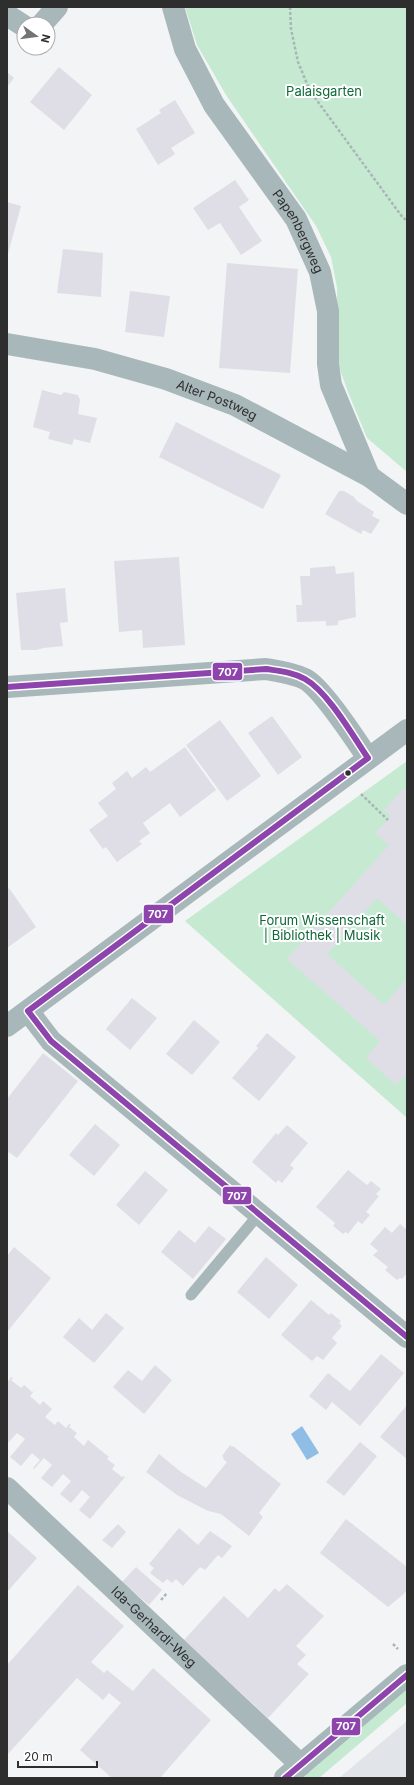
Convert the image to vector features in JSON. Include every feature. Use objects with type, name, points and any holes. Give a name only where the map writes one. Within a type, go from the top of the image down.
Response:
[{"type":"main road","points":[[293,1772],[407,1675]]},
{"type":"street","points":[[49,16],[57,7]]},
{"type":"street","name":"Papenbergweg","points":[[173,7],[185,49],[214,105],[296,219],[320,272],[328,310],[328,364],[331,385],[369,476]]},
{"type":"street","points":[[7,15],[16,21]]},
{"type":"street","name":"Alter Postweg","points":[[7,344],[96,359],[166,379],[235,405],[369,476],[407,504]]},
{"type":"street","points":[[7,687],[266,669],[280,671],[305,679],[322,695],[368,758]]},
{"type":"street","points":[[7,1026],[407,730]]},
{"type":"street","points":[[28,1011],[51,1042],[407,1337]]},
{"type":"street","name":"Ida-Gerhardi-Weg","points":[[7,1488],[293,1772]]},
{"type":"lane","points":[[192,1295],[258,1214]]},
{"type":"path","points":[[290,7],[291,29],[298,62],[310,91],[403,218],[407,220]]},
{"type":"path","points":[[358,791],[388,820]]},
{"type":"path","points":[[393,1644],[398,1649]]},
{"type":"shaded area","points":[[407,1721],[407,1778],[339,1778]]},
{"type":"green space","name":"Palaisgarten","points":[[185,7],[407,7],[407,472],[367,438],[338,364],[337,288],[331,257],[316,226],[226,95],[197,45]]},
{"type":"green space","name":"Forum Wissenschaft | Bibliothek | Musik","points":[[407,761],[407,1118],[185,921]]},
{"type":"green space","points":[[407,1689],[407,1703],[319,1778],[301,1778]]},
{"type":"water","points":[[302,1426],[319,1453],[307,1460],[291,1434]]},
{"type":"building","points":[[59,67],[92,95],[64,130],[30,102]]},
{"type":"building","points":[[7,72],[14,78],[7,87]]},
{"type":"building","points":[[175,100],[195,133],[171,148],[175,154],[158,165],[136,129],[161,113],[159,110]]},
{"type":"building","points":[[235,180],[249,200],[239,207],[262,241],[241,255],[220,223],[208,230],[193,208]]},
{"type":"building","points":[[7,202],[21,206],[8,254],[7,253]]},
{"type":"building","points":[[63,249],[103,253],[101,297],[57,293]]},
{"type":"building","points":[[227,263],[298,269],[290,373],[219,368]]},
{"type":"building","points":[[130,291],[170,296],[164,337],[125,332]]},
{"type":"building","points":[[42,390],[61,395],[64,392],[78,395],[80,400],[78,414],[97,418],[90,443],[74,439],[72,445],[48,439],[50,432],[33,427]]},
{"type":"building","points":[[176,422],[281,475],[263,509],[159,457]]},
{"type":"building","points":[[339,491],[344,491],[354,497],[357,501],[374,512],[372,516],[380,520],[371,534],[363,530],[361,534],[325,514]]},
{"type":"building","points":[[179,557],[185,645],[143,648],[142,630],[119,632],[114,561]]},
{"type":"building","points":[[335,566],[336,574],[354,572],[356,617],[338,621],[338,625],[326,626],[326,621],[297,622],[296,605],[302,605],[300,576],[310,576],[310,568]]},
{"type":"building","points":[[65,588],[68,622],[60,623],[63,646],[36,650],[21,650],[16,593]]},
{"type":"building","points":[[272,716],[302,757],[278,775],[248,733]]},
{"type":"building","points":[[220,720],[261,776],[227,801],[186,745]]},
{"type":"building","points":[[185,747],[216,790],[180,817],[170,803],[143,823],[150,833],[139,841],[142,844],[117,862],[106,847],[103,849],[89,830],[108,816],[98,803],[116,789],[112,783],[127,771],[132,778],[146,767],[150,772]]},
{"type":"building","points":[[404,788],[407,791],[407,925],[377,898],[327,954],[384,1005],[407,979],[407,1073],[396,1085],[366,1058],[380,1041],[287,959],[389,845],[375,833],[391,816],[384,810]]},
{"type":"building","points":[[9,888],[36,927],[7,948],[7,890]]},
{"type":"building","points":[[132,998],[157,1018],[130,1050],[106,1029]]},
{"type":"building","points":[[194,1020],[220,1042],[192,1075],[166,1054]]},
{"type":"building","points":[[267,1033],[296,1057],[259,1101],[232,1078],[258,1048],[256,1046]]},
{"type":"building","points":[[43,1053],[78,1081],[17,1158],[9,1152],[7,1155],[7,1099]]},
{"type":"building","points":[[95,1124],[120,1145],[94,1176],[69,1155]]},
{"type":"building","points":[[287,1125],[308,1143],[290,1165],[294,1168],[282,1183],[278,1180],[276,1183],[252,1162],[276,1133],[278,1135]]},
{"type":"building","points":[[348,1170],[367,1185],[371,1181],[381,1189],[376,1194],[379,1196],[366,1212],[370,1215],[362,1224],[358,1221],[348,1234],[346,1232],[343,1234],[333,1226],[335,1223],[316,1207]]},
{"type":"building","points":[[145,1171],[168,1190],[139,1225],[116,1205]]},
{"type":"building","points":[[400,1224],[407,1230],[407,1273],[402,1279],[400,1278],[397,1280],[385,1270],[388,1267],[373,1255],[378,1251],[370,1244],[385,1227],[392,1233]]},
{"type":"building","points":[[209,1226],[226,1239],[193,1279],[161,1252],[179,1230],[195,1243]]},
{"type":"building","points":[[14,1247],[51,1278],[7,1332],[7,1256]]},
{"type":"building","points":[[266,1257],[298,1285],[269,1319],[237,1292]]},
{"type":"building","points":[[311,1300],[329,1315],[331,1313],[341,1321],[339,1323],[342,1326],[332,1338],[337,1343],[323,1360],[317,1356],[312,1361],[281,1335]]},
{"type":"building","points":[[106,1313],[124,1328],[94,1363],[63,1337],[79,1318],[92,1330]]},
{"type":"building","points":[[381,1354],[404,1373],[360,1426],[332,1402],[326,1410],[309,1396],[328,1373],[350,1391]]},
{"type":"building","points":[[155,1365],[172,1380],[144,1414],[113,1387],[128,1370],[142,1381]]},
{"type":"building","points":[[11,1377],[13,1378],[11,1380],[21,1388],[24,1385],[32,1392],[34,1391],[30,1396],[40,1405],[43,1401],[52,1409],[45,1417],[55,1425],[58,1421],[66,1428],[69,1424],[71,1425],[69,1427],[77,1433],[74,1437],[84,1446],[88,1440],[109,1457],[107,1459],[115,1465],[112,1469],[122,1477],[125,1477],[90,1519],[79,1510],[90,1497],[82,1490],[71,1503],[60,1494],[71,1481],[63,1474],[52,1487],[41,1478],[52,1465],[44,1458],[34,1469],[33,1468],[40,1460],[32,1453],[21,1466],[10,1457],[25,1439],[17,1433],[7,1444],[7,1383]]},
{"type":"building","points":[[407,1405],[407,1459],[380,1437]]},
{"type":"building","points":[[360,1442],[377,1456],[344,1496],[326,1482]]},
{"type":"building","points":[[230,1445],[281,1484],[259,1513],[263,1517],[249,1536],[221,1514],[208,1511],[177,1495],[146,1472],[159,1454],[181,1472],[206,1488],[227,1462],[222,1456]]},
{"type":"building","points":[[346,1519],[407,1567],[407,1591],[388,1607],[320,1553]]},
{"type":"building","points":[[118,1524],[126,1532],[112,1548],[102,1540]]},
{"type":"building","points":[[179,1528],[198,1545],[210,1531],[232,1546],[222,1558],[218,1555],[205,1570],[200,1567],[183,1586],[176,1579],[172,1583],[167,1579],[163,1583],[150,1573],[154,1568],[149,1564]]},
{"type":"building","points":[[7,1531],[37,1558],[7,1592]]},
{"type":"building","points":[[136,1567],[162,1590],[149,1605],[122,1582]]},
{"type":"building","points":[[287,1584],[324,1616],[296,1646],[306,1655],[297,1664],[309,1674],[268,1718],[184,1640],[224,1596],[248,1618],[275,1588],[279,1592]]},
{"type":"building","points":[[78,1585],[124,1626],[91,1662],[104,1673],[107,1670],[133,1691],[153,1668],[211,1720],[160,1778],[112,1778],[80,1750],[121,1703],[109,1693],[103,1700],[77,1678],[7,1755],[7,1665]]},
{"type":"transit line","name":"707","points":[[7,687],[266,669],[286,672],[305,679],[314,685],[340,715],[368,758],[28,1011],[51,1041],[407,1337]]},
{"type":"transit line","name":"707","points":[[285,1778],[407,1675]]}]
